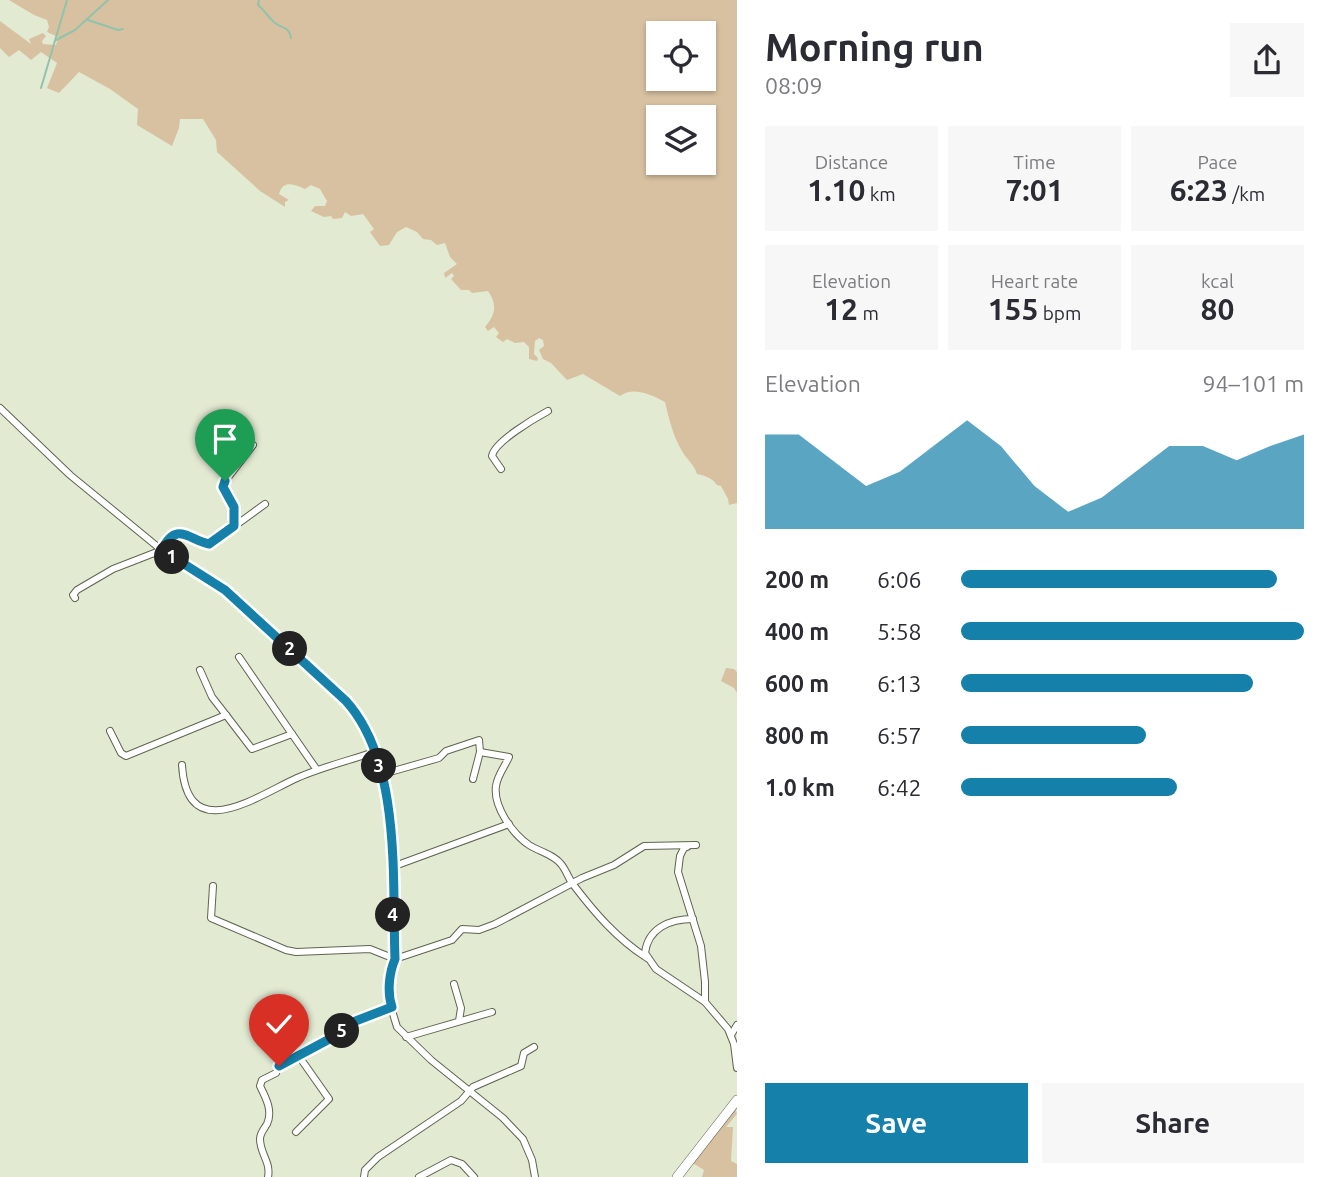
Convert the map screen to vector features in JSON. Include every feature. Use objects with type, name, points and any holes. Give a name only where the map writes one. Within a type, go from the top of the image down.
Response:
[{"type":"main road","points":[[677,1177],[737,1100]]},
{"type":"street","points":[[0,408],[70,475],[162,550],[225,590],[322,677],[352,708],[365,729],[383,774],[388,796],[395,959],[389,990],[397,1027],[503,1118],[523,1139],[532,1160],[535,1177]]},
{"type":"street","points":[[501,469],[492,456],[495,447],[531,420],[548,411]]},
{"type":"street","points":[[234,526],[234,507],[223,484],[253,445]]},
{"type":"street","points":[[75,598],[73,595],[77,590],[113,569],[162,550],[168,539],[174,536],[185,533],[209,544],[265,504]]},
{"type":"street","points":[[239,657],[317,770]]},
{"type":"street","points":[[200,670],[212,697],[252,749],[292,734]]},
{"type":"street","points":[[110,731],[125,756],[226,715]]},
{"type":"street","points":[[383,774],[439,758],[443,752],[476,740],[481,742],[473,779]]},
{"type":"street","points":[[182,765],[183,779],[191,795],[205,810],[216,812],[238,807],[317,770],[374,752]]},
{"type":"street","points":[[480,752],[509,757],[496,783],[497,800],[509,824],[531,846],[559,861],[572,883],[612,932],[647,958],[656,969],[705,1002],[731,1035],[737,1068]]},
{"type":"street","points":[[392,867],[509,824]]},
{"type":"street","points":[[213,886],[211,918],[265,942],[296,952],[370,949],[395,959],[452,940],[462,929],[480,930],[495,924],[572,883],[614,865],[644,846],[696,845],[684,848],[678,872],[703,959],[705,1002]]},
{"type":"street","points":[[647,958],[647,943],[659,928],[678,919],[693,919]]},
{"type":"street","points":[[454,984],[461,1009],[459,1021]]},
{"type":"street","points":[[268,1177],[269,1163],[260,1137],[270,1113],[262,1080],[276,1073],[279,1066],[337,1035],[353,1022],[392,1007]]},
{"type":"street","points":[[406,1037],[492,1012]]},
{"type":"street","points":[[731,1035],[737,1025]]},
{"type":"street","points":[[364,1177],[365,1170],[373,1161],[431,1123],[473,1087],[521,1066],[524,1053],[534,1047]]},
{"type":"street","points":[[296,1132],[329,1099],[298,1055]]},
{"type":"street","points":[[419,1177],[451,1160],[463,1164],[474,1177]]},
{"type":"shaded area","points":[[9,0],[737,0],[737,503],[729,505],[721,486],[697,474],[676,439],[665,402],[637,392],[620,396],[583,374],[567,380],[551,363],[543,359],[539,350],[544,346],[543,340],[539,338],[535,341],[534,354],[538,358],[537,361],[529,359],[529,347],[524,342],[515,343],[507,339],[503,342],[496,337],[499,333],[494,327],[488,331],[485,327],[494,310],[491,296],[488,291],[472,293],[469,290],[461,290],[451,279],[454,276],[452,273],[445,278],[444,273],[457,264],[450,257],[445,243],[437,245],[406,227],[397,232],[389,245],[380,246],[370,232],[374,229],[363,214],[351,216],[345,212],[342,218],[333,219],[331,216],[324,217],[311,211],[315,206],[325,206],[327,201],[320,189],[311,185],[305,189],[293,185],[283,187],[279,194],[289,200],[285,202],[285,207],[260,191],[217,152],[216,140],[203,119],[180,119],[172,146],[137,125],[138,109],[79,72],[59,93],[47,88],[57,63],[41,52],[31,60],[19,50],[9,57],[0,48],[0,21],[31,44],[29,39],[43,33],[46,36],[43,44],[56,45],[58,37],[47,32],[47,20]]},
{"type":"shaded area","points":[[726,668],[737,672],[737,693],[734,688],[721,681]]},
{"type":"shaded area","points":[[735,1108],[737,1114],[726,1127],[733,1127],[731,1161],[737,1164],[737,1177],[702,1177],[704,1170],[691,1162]]},
{"type":"waterway","points":[[41,88],[67,0]]},
{"type":"waterway","points":[[56,40],[75,30],[108,0]]},
{"type":"waterway","points":[[259,0],[258,5],[275,23],[287,30],[291,38]]},
{"type":"waterway","points":[[88,20],[118,30],[123,29]]},
{"type":"route","points":[[225,481],[223,487],[234,507],[234,526],[209,544],[185,533],[170,537],[162,550],[225,590],[346,701],[359,718],[370,740],[388,796],[395,959],[389,990],[392,1007],[353,1022],[337,1035],[279,1066]]}]
